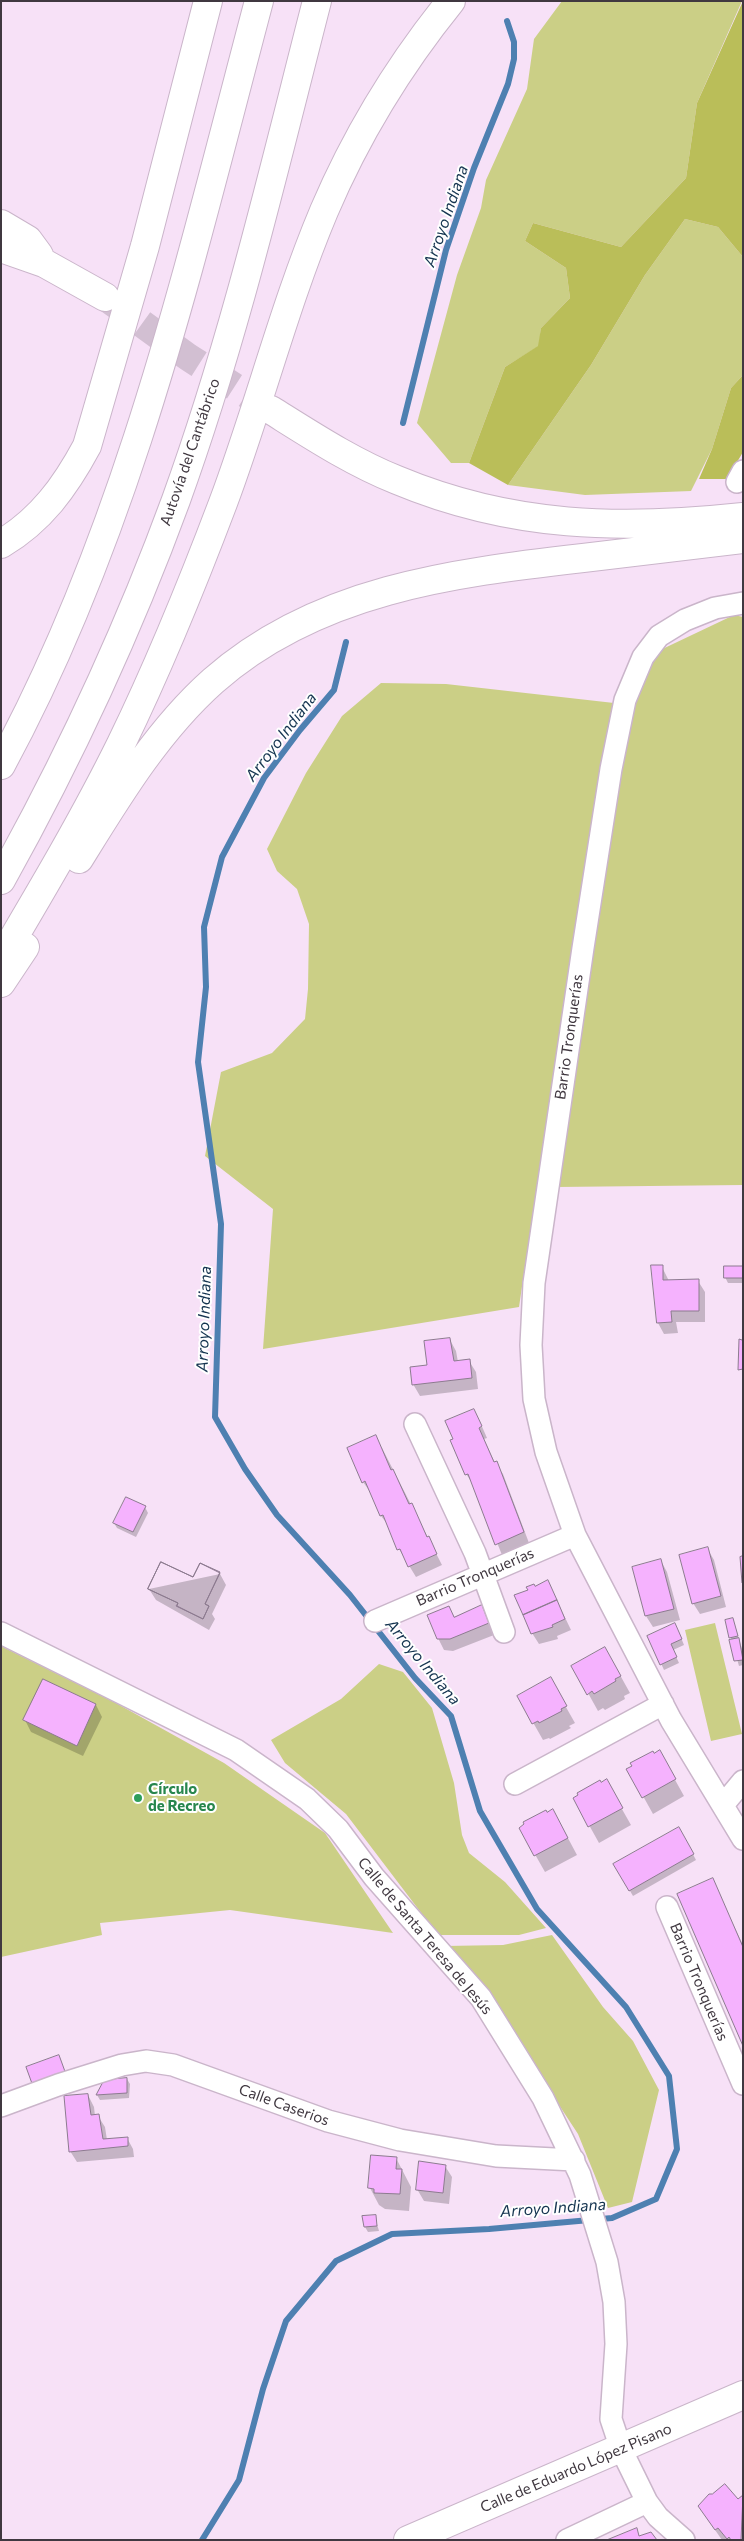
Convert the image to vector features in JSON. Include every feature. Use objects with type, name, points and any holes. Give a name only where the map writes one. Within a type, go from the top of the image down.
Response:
[{"type":"main road","points":[[1,544],[20,532],[42,514],[72,473],[86,446],[145,246],[208,1]]},
{"type":"main road","points":[[1,765],[60,640],[124,483],[190,270],[258,1]]},
{"type":"main road","name":"Autovía del Cantábrico","points":[[1,880],[29,831],[88,712],[150,569],[176,499],[230,332],[263,214],[317,1]]},
{"type":"main road","points":[[1,959],[96,792],[171,634],[239,458],[308,251],[341,174],[395,79],[417,45],[451,1]]},
{"type":"main road","points":[[1,224],[28,240],[44,263]]},
{"type":"main road","points":[[1,248],[44,263],[105,297]]},
{"type":"main road","points":[[271,410],[320,441],[395,479],[468,506],[522,516],[598,525],[684,523],[743,517]]},
{"type":"main road","points":[[1,983],[123,789],[169,727],[193,701],[236,661],[286,629],[342,605],[378,593],[446,576],[743,539]]},
{"type":"main road","name":"Calle de Eduardo López Pisano","points":[[408,2540],[743,2395]]},
{"type":"street","name":"Barrio Tronquerías","points":[[743,603],[715,608],[670,628],[650,646],[633,678],[626,700],[611,769],[538,1251],[530,1345],[534,1399],[546,1452],[575,1535],[663,1704],[743,1839]]},
{"type":"street","name":"Barrio Tronquerías","points":[[415,1424],[475,1553],[504,1632]]},
{"type":"street","name":"Barrio Tronquerías","points":[[375,1620],[575,1535]]},
{"type":"street","name":"Calle de Santa Teresa de Jesús","points":[[1,1633],[227,1746],[307,1799],[338,1829],[374,1877],[481,1998],[543,2098],[574,2160],[600,2235],[614,2302],[616,2344],[611,2419],[621,2449],[647,2502],[658,2516],[684,2540]]},
{"type":"street","points":[[515,1784],[663,1704]]},
{"type":"street","points":[[723,1804],[743,1781]]},
{"type":"street","name":"Barrio Tronquerías","points":[[667,1907],[743,2084]]},
{"type":"street","name":"Calle Caserios","points":[[1,2106],[96,2072],[146,2061],[173,2065],[328,2122],[400,2140],[496,2156],[574,2160]]},
{"type":"street","points":[[567,2540],[647,2502]]},
{"type":"green space","points":[[562,1],[742,1],[697,103],[686,178],[621,247],[533,223],[525,241],[566,268],[570,298],[541,328],[539,346],[505,367],[469,463],[451,463],[417,423],[457,275],[481,208],[486,180],[527,89],[534,39]]},
{"type":"green space","points":[[743,1],[743,257],[718,227],[685,219],[645,275],[591,365],[508,485],[469,463],[505,367],[538,346],[541,328],[570,298],[566,268],[525,241],[533,223],[621,247],[686,178],[697,103]]},
{"type":"green space","points":[[685,219],[718,227],[743,257],[743,375],[731,388],[712,449],[691,491],[585,495],[508,485],[591,365],[645,275]]},
{"type":"green space","points":[[743,375],[743,452],[727,479],[699,479],[712,449],[731,388]]},
{"type":"green space","points":[[734,615],[743,617],[743,1185],[556,1187],[630,711],[654,653]]},
{"type":"green space","points":[[381,683],[446,684],[614,703],[567,983],[519,1307],[263,1349],[273,1209],[205,1156],[221,1072],[272,1053],[305,1019],[308,989],[309,924],[297,889],[277,871],[267,849],[306,773],[342,716]]},
{"type":"green space","points":[[715,1623],[742,1734],[711,1741],[685,1630]]},
{"type":"green space","name":"Círculo de Recreo","points":[[1,1646],[114,1702],[224,1763],[325,1833],[393,1933],[230,1910],[100,1923],[102,1935],[1,1957]]},
{"type":"green space","points":[[379,1664],[403,1672],[432,1708],[454,1783],[462,1835],[469,1853],[505,1882],[546,1928],[519,1935],[438,1935],[346,1814],[285,1763],[271,1740],[341,1699]]},
{"type":"green space","points":[[552,1935],[603,2007],[633,2041],[659,2090],[632,2202],[608,2208],[578,2134],[542,2079],[445,1946],[503,1945]]},
{"type":"building","points":[[651,1265],[663,1265],[663,1280],[699,1279],[699,1311],[671,1311],[672,1322],[657,1323]]},
{"type":"building","points":[[724,1266],[743,1266],[743,1278],[724,1278]]},
{"type":"building","points":[[743,1334],[743,1369],[738,1370],[739,1339],[742,1340]]},
{"type":"building","points":[[450,1338],[454,1361],[470,1359],[472,1378],[412,1385],[410,1367],[427,1365],[424,1341]]},
{"type":"building","points":[[474,1409],[482,1426],[479,1428],[494,1462],[497,1461],[524,1532],[495,1545],[468,1474],[465,1475],[450,1440],[453,1439],[445,1421]]},
{"type":"building","points":[[376,1435],[391,1470],[393,1469],[409,1504],[412,1503],[437,1554],[408,1567],[400,1549],[397,1550],[383,1515],[380,1516],[365,1481],[362,1483],[347,1448]]},
{"type":"building","points":[[126,1497],[146,1506],[133,1532],[113,1523]]},
{"type":"building","points":[[708,1547],[721,1596],[692,1604],[679,1555]]},
{"type":"building","points":[[743,1556],[743,1583],[742,1583],[740,1557]]},
{"type":"building","points":[[661,1559],[674,1609],[645,1616],[632,1567]]},
{"type":"building","points":[[161,1562],[193,1577],[200,1563],[220,1572],[205,1604],[209,1606],[203,1619],[177,1606],[178,1603],[148,1589]]},
{"type":"building","points":[[161,1562],[193,1577],[200,1563],[220,1573],[205,1604],[209,1606],[203,1619],[176,1606],[178,1603],[148,1589]]},
{"type":"building","points":[[548,1580],[557,1600],[523,1615],[514,1595],[528,1590],[526,1587],[534,1584],[535,1586]]},
{"type":"building","points":[[557,1600],[565,1619],[552,1625],[553,1627],[531,1634],[523,1615]]},
{"type":"building","points":[[482,1605],[489,1623],[450,1639],[437,1639],[427,1615],[449,1606],[454,1617]]},
{"type":"building","points":[[733,1618],[738,1636],[729,1638],[725,1620]]},
{"type":"building","points":[[675,1623],[682,1639],[671,1644],[677,1657],[660,1665],[647,1636]]},
{"type":"building","points":[[739,1638],[743,1660],[734,1661],[729,1640]]},
{"type":"building","points":[[605,1647],[621,1676],[594,1694],[592,1691],[587,1695],[571,1666]]},
{"type":"building","points":[[551,1677],[567,1706],[561,1709],[562,1711],[539,1723],[538,1721],[532,1724],[517,1696]]},
{"type":"building","points":[[43,1679],[96,1704],[77,1746],[23,1720]]},
{"type":"building","points":[[660,1750],[676,1779],[642,1798],[626,1769],[632,1766],[630,1763],[653,1751],[654,1753]]},
{"type":"building","points":[[607,1779],[623,1808],[588,1827],[573,1798],[578,1795],[577,1793],[600,1780],[601,1782]]},
{"type":"building","points":[[553,1809],[568,1838],[534,1856],[519,1828],[524,1824],[523,1822],[546,1810],[547,1812]]},
{"type":"building","points":[[679,1827],[694,1854],[629,1891],[613,1864]]},
{"type":"building","points":[[713,1878],[743,1947],[743,2046],[677,1894]]},
{"type":"building","points":[[59,2055],[67,2077],[34,2089],[26,2067]]},
{"type":"building","points":[[127,2078],[127,2093],[96,2095],[104,2080]]},
{"type":"building","points":[[88,2094],[91,2115],[99,2114],[103,2139],[128,2137],[128,2146],[69,2152],[64,2096]]},
{"type":"building","points":[[371,2155],[397,2157],[396,2169],[402,2169],[400,2194],[374,2193],[374,2189],[368,2188]]},
{"type":"building","points":[[419,2161],[446,2165],[443,2193],[416,2190]]},
{"type":"building","points":[[376,2215],[377,2226],[364,2227],[362,2216]]},
{"type":"building","points":[[725,2484],[738,2499],[743,2495],[741,2540],[731,2540],[729,2537],[727,2539],[718,2528],[715,2530],[698,2506],[709,2494],[712,2494]]},
{"type":"building","points":[[637,2528],[639,2536],[651,2532],[657,2540],[607,2540]]},
{"type":"waterway","name":"Arroyo Indiana","points":[[403,423],[446,250],[474,168],[508,84],[514,59],[514,42],[507,21]]},
{"type":"waterway","name":"Arroyo Indiana","points":[[202,2540],[239,2480],[263,2389],[286,2321],[336,2261],[392,2234],[489,2229],[612,2218],[656,2199],[677,2149],[669,2076],[626,2007],[537,1909],[480,1811],[451,1716],[415,1678],[350,1595],[277,1515],[245,1469],[215,1417],[221,1224],[198,1062],[206,987],[204,927],[222,857],[264,778],[300,730],[334,690],[346,642]]},
{"type":"tunnel","points":[[108,299],[188,357],[271,410]]},
{"type":"place","name":"Círculo de Recreo","points":[[138,1798]]}]
